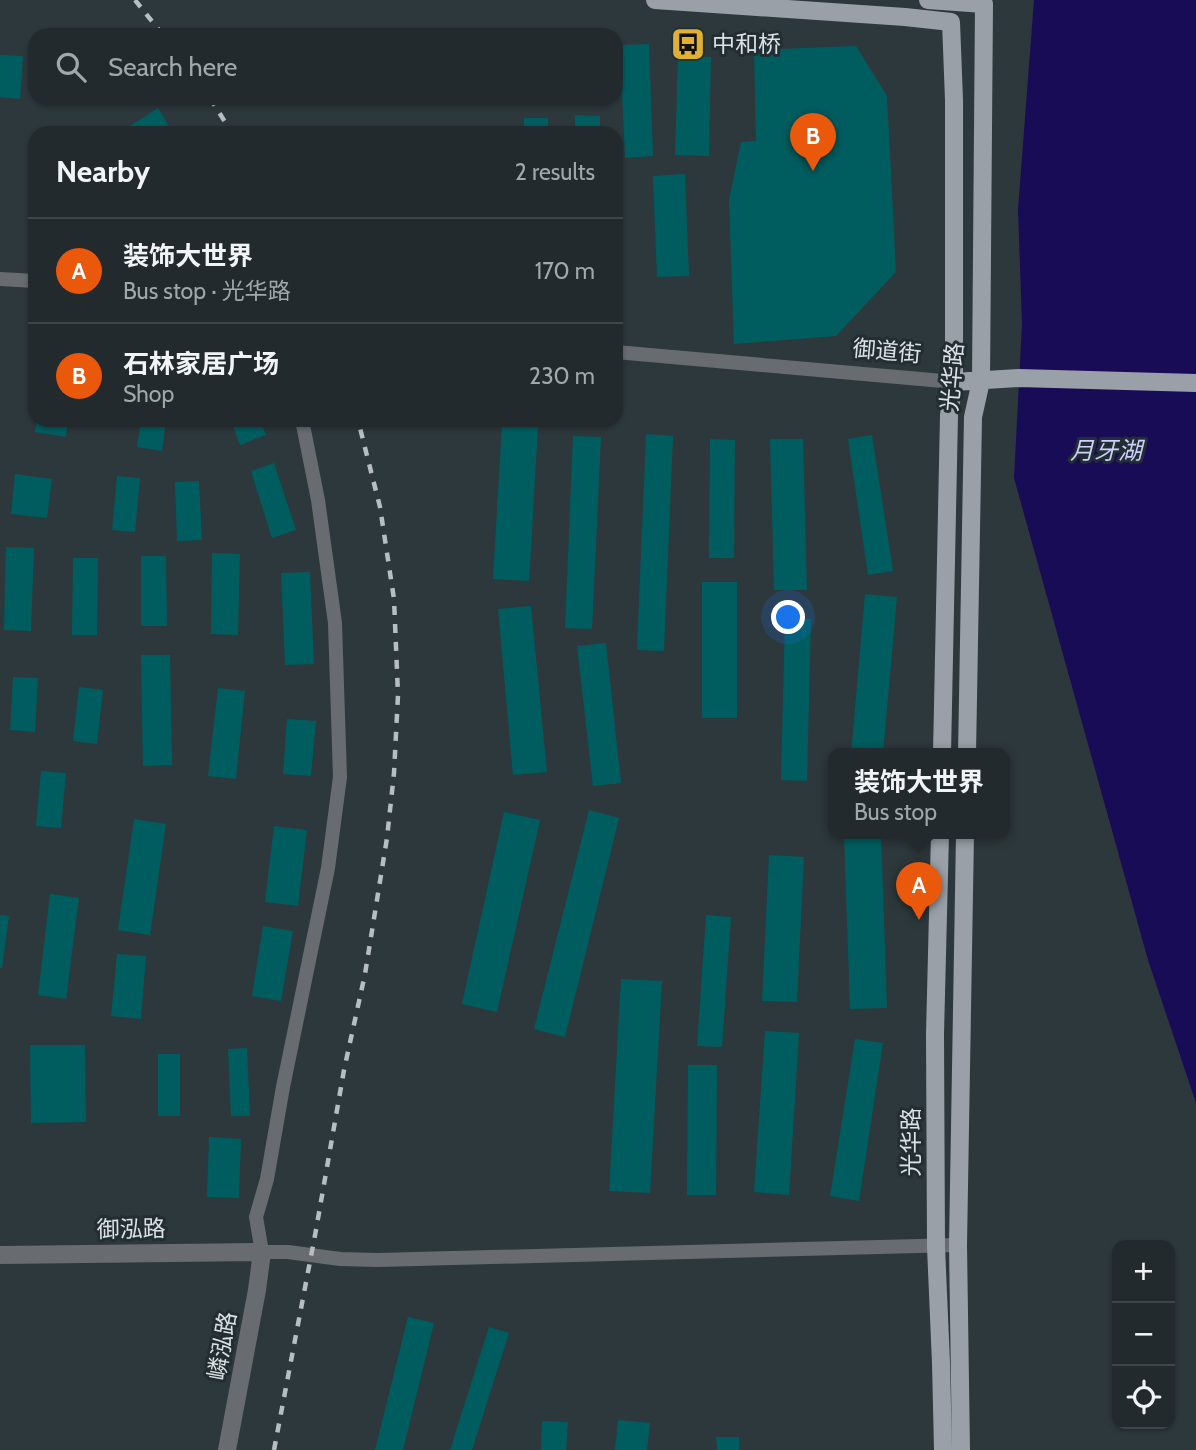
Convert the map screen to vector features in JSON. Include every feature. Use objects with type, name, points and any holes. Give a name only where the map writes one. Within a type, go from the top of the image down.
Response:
[{"type":"main road","name":"光华路","points":[[655,0],[905,17],[951,23],[954,100],[954,382],[949,415],[942,748]]},
{"type":"main road","points":[[928,0],[986,2]]},
{"type":"main road","name":"光华路","points":[[967,748],[973,417],[981,381],[986,2]]},
{"type":"main road","points":[[954,382],[1019,378],[1196,383]]},
{"type":"main road","name":"光华路","points":[[940,839],[935,1034],[936,1247],[943,1450]]},
{"type":"main road","points":[[961,1450],[958,1245],[965,839]]},
{"type":"street","points":[[0,279],[28,281]]},
{"type":"street","name":"御道街","points":[[623,353],[954,382]]},
{"type":"street","points":[[303,427],[318,500],[335,623],[340,777],[328,868],[296,1020],[268,1179],[256,1217],[262,1252],[288,1252],[340,1259],[378,1259],[958,1245]]},
{"type":"street","name":"御泓路","points":[[0,1255],[262,1252]]},
{"type":"street","name":"嶙泓路","points":[[227,1450],[262,1252]]},
{"type":"water","name":"月牙湖","points":[[1034,0],[1196,0],[1196,1103],[1148,960],[1014,478],[1022,324],[1018,209]]},
{"type":"building","points":[[649,44],[653,156],[625,158],[623,45]]},
{"type":"building","points":[[856,46],[887,96],[896,272],[836,336],[734,344],[729,200],[741,142],[756,141],[754,50]]},
{"type":"building","points":[[0,55],[23,56],[20,99],[0,97]]},
{"type":"building","points":[[678,56],[711,57],[709,156],[675,155]]},
{"type":"building","points":[[158,108],[169,126],[130,126]]},
{"type":"building","points":[[575,115],[600,116],[600,126],[575,126]]},
{"type":"building","points":[[524,118],[548,118],[548,126],[524,126]]},
{"type":"building","points":[[685,174],[689,276],[657,277],[653,176]]},
{"type":"building","points":[[36,427],[67,427],[66,437],[35,432]]},
{"type":"building","points":[[140,427],[165,427],[162,451],[137,447]]},
{"type":"building","points":[[234,427],[263,427],[266,435],[240,445]]},
{"type":"building","points":[[502,427],[538,427],[529,581],[493,579]]},
{"type":"building","points":[[646,434],[673,436],[664,651],[637,650]]},
{"type":"building","points":[[872,435],[893,571],[868,575],[848,439]]},
{"type":"building","points":[[573,436],[601,437],[592,629],[565,628]]},
{"type":"building","points":[[710,439],[735,440],[734,558],[709,558]]},
{"type":"building","points":[[770,439],[803,439],[807,590],[774,590]]},
{"type":"building","points":[[274,463],[296,530],[272,538],[251,471]]},
{"type":"building","points":[[15,474],[52,479],[47,518],[11,514]]},
{"type":"building","points":[[117,476],[140,478],[135,532],[112,530]]},
{"type":"building","points":[[199,481],[202,540],[177,541],[175,482]]},
{"type":"building","points":[[6,547],[34,548],[31,631],[4,630]]},
{"type":"building","points":[[212,553],[240,554],[238,635],[211,634]]},
{"type":"building","points":[[141,556],[166,556],[167,626],[141,626]]},
{"type":"building","points":[[73,558],[98,558],[97,635],[72,635]]},
{"type":"building","points":[[310,572],[314,664],[285,665],[281,573]]},
{"type":"building","points":[[702,582],[737,582],[737,718],[702,718]]},
{"type":"building","points":[[865,594],[897,597],[884,748],[852,748]]},
{"type":"building","points":[[531,606],[547,772],[513,775],[498,609]]},
{"type":"building","points":[[785,618],[811,619],[807,781],[781,780]]},
{"type":"building","points":[[606,643],[621,783],[593,786],[577,646]]},
{"type":"building","points":[[141,655],[170,655],[172,765],[143,766]]},
{"type":"building","points":[[13,677],[38,678],[35,732],[10,730]]},
{"type":"building","points":[[79,687],[103,690],[97,744],[73,741]]},
{"type":"building","points":[[218,688],[245,691],[236,779],[208,776]]},
{"type":"building","points":[[287,719],[316,721],[311,776],[283,774]]},
{"type":"building","points":[[41,771],[66,773],[61,828],[36,826]]},
{"type":"building","points":[[589,810],[619,818],[565,1037],[534,1029]]},
{"type":"building","points":[[504,812],[540,820],[497,1012],[462,1004]]},
{"type":"building","points":[[134,819],[166,824],[150,935],[118,930]]},
{"type":"building","points":[[274,826],[307,830],[298,906],[265,902]]},
{"type":"building","points":[[844,839],[881,839],[887,1008],[850,1009]]},
{"type":"building","points":[[769,855],[804,857],[797,1002],[762,1001]]},
{"type":"building","points":[[50,894],[79,898],[66,999],[38,995]]},
{"type":"building","points":[[0,915],[9,916],[2,968],[0,968]]},
{"type":"building","points":[[706,915],[731,917],[722,1047],[697,1046]]},
{"type":"building","points":[[263,926],[293,931],[281,1001],[252,996]]},
{"type":"building","points":[[117,954],[146,956],[141,1019],[111,1016]]},
{"type":"building","points":[[621,979],[662,981],[650,1193],[609,1191]]},
{"type":"building","points":[[765,1031],[799,1033],[789,1195],[754,1192]]},
{"type":"building","points":[[855,1039],[883,1043],[859,1201],[830,1196]]},
{"type":"building","points":[[30,1045],[85,1045],[86,1122],[31,1123]]},
{"type":"building","points":[[247,1048],[250,1116],[231,1116],[228,1049]]},
{"type":"building","points":[[158,1054],[180,1054],[180,1116],[158,1116]]},
{"type":"building","points":[[688,1065],[717,1065],[716,1195],[687,1195]]},
{"type":"building","points":[[209,1137],[241,1139],[239,1198],[207,1197]]},
{"type":"building","points":[[408,1317],[434,1323],[403,1450],[375,1450]]},
{"type":"building","points":[[489,1327],[509,1333],[472,1450],[450,1450]]},
{"type":"building","points":[[618,1420],[650,1423],[647,1450],[615,1450]]},
{"type":"building","points":[[542,1421],[568,1422],[566,1450],[541,1450]]},
{"type":"building","points":[[716,1437],[739,1437],[739,1450],[717,1450]]},
{"type":"railway","points":[[135,0],[157,28]]},
{"type":"railway","points":[[214,105],[228,126]]},
{"type":"railway","points":[[274,1450],[344,1070],[365,974],[387,838],[394,773],[398,695],[394,599],[380,507],[360,427]]},
{"type":"place","name":"中和桥","points":[[688,44]]},
{"type":"place","name":"石林家居广场","points":[[813,171]]},
{"type":"place","name":"装饰大世界","points":[[919,920]]}]
